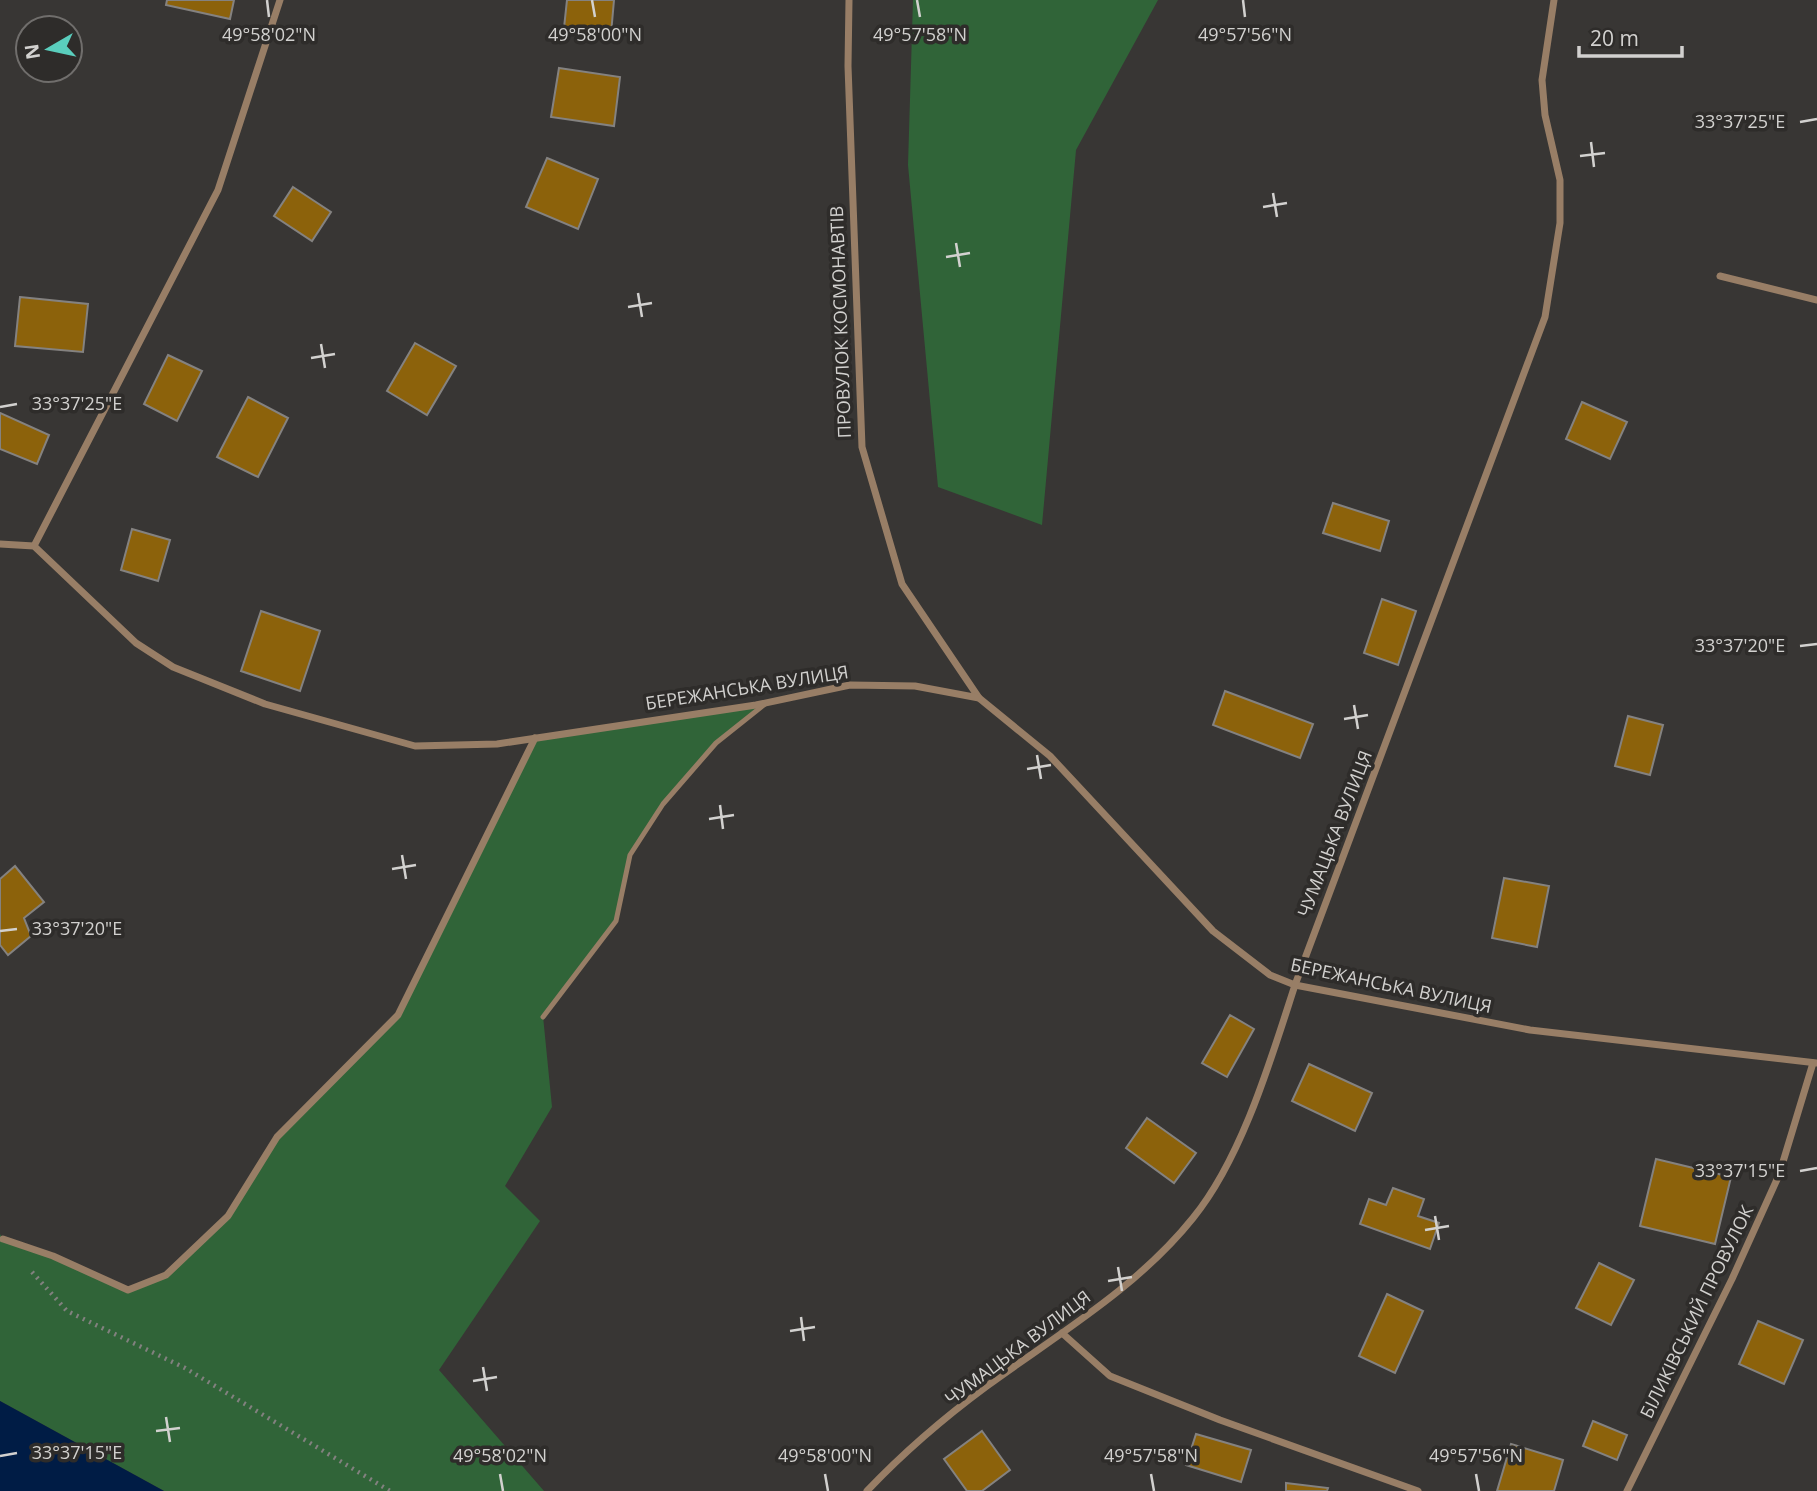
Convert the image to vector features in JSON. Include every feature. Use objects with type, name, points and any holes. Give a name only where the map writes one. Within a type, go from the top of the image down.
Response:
[{"type":"street","points":[[0,544],[34,546],[218,190],[280,0]]},
{"type":"street","name":"ПРОВУЛОК КОСМОНАВТІВ","points":[[849,0],[848,66],[862,447],[902,584],[979,698]]},
{"type":"street","name":"ЧУМАЦЬКА ВУЛИЦЯ","points":[[867,1491],[985,1388],[1118,1293],[1193,1219],[1225,1168],[1269,1064],[1295,985],[1545,317],[1560,223],[1560,180],[1545,115],[1542,80],[1554,0]]},
{"type":"street","points":[[1720,276],[1817,300]]},
{"type":"street","name":"БЕРЕЖАНСЬКА ВУЛИЦЯ","points":[[34,546],[136,643],[173,667],[265,704],[415,746],[497,744],[767,702],[850,685],[915,686],[979,698],[1050,756],[1213,931],[1270,975],[1295,985],[1530,1030],[1815,1063]]},
{"type":"street","points":[[3,1239],[53,1256],[128,1290],[166,1275],[228,1216],[276,1137],[398,1015],[535,738]]},
{"type":"street","name":"БІЛИКІВСЬКИЙ ПРОВУЛОК","points":[[1627,1491],[1732,1279],[1779,1175],[1815,1063]]},
{"type":"street","points":[[1062,1333],[1110,1376],[1220,1420],[1418,1491]]},
{"type":"lane","points":[[543,1017],[616,921],[630,855],[663,804],[716,743],[767,702]]},
{"type":"path","points":[[30,1270],[68,1311],[186,1368],[390,1491]]},
{"type":"green space","points":[[913,0],[1158,0],[1076,150],[1042,525],[938,487],[908,165]]},
{"type":"green space","points":[[767,702],[716,743],[663,804],[630,855],[616,921],[543,1016],[552,1107],[505,1186],[540,1221],[439,1370],[544,1491],[164,1491],[0,1401],[0,1234],[3,1239],[128,1290],[166,1275],[228,1216],[277,1137],[398,1015],[535,738]]},
{"type":"water","points":[[0,1401],[164,1491],[0,1491]]},
{"type":"building","points":[[167,0],[234,0],[230,19],[166,5]]},
{"type":"building","points":[[567,0],[614,0],[611,34],[564,28]]},
{"type":"building","points":[[559,68],[620,77],[614,126],[551,117]]},
{"type":"building","points":[[547,158],[598,179],[578,229],[526,207]]},
{"type":"building","points":[[293,187],[331,212],[312,241],[274,216]]},
{"type":"building","points":[[20,297],[88,304],[83,352],[15,346]]},
{"type":"building","points":[[415,343],[456,366],[427,415],[387,391]]},
{"type":"building","points":[[168,355],[202,371],[177,421],[144,404]]},
{"type":"building","points":[[248,397],[288,418],[258,477],[217,457]]},
{"type":"building","points":[[1582,402],[1627,422],[1610,459],[1566,439]]},
{"type":"building","points":[[0,413],[49,435],[37,464],[0,449]]},
{"type":"building","points":[[1333,503],[1389,521],[1380,551],[1323,533]]},
{"type":"building","points":[[132,529],[170,540],[158,581],[121,570]]},
{"type":"building","points":[[1382,599],[1416,611],[1398,665],[1364,653]]},
{"type":"building","points":[[261,611],[320,631],[300,691],[241,671]]},
{"type":"building","points":[[1225,691],[1313,724],[1300,758],[1213,725]]},
{"type":"building","points":[[1628,716],[1663,725],[1650,775],[1615,766]]},
{"type":"building","points":[[15,866],[44,902],[24,918],[31,936],[8,955],[0,945],[0,879]]},
{"type":"building","points":[[1504,878],[1549,886],[1537,947],[1492,938]]},
{"type":"building","points":[[1230,1015],[1254,1029],[1227,1077],[1202,1063]]},
{"type":"building","points":[[1309,1064],[1372,1093],[1355,1131],[1292,1101]]},
{"type":"building","points":[[1147,1118],[1196,1153],[1174,1183],[1126,1148]]},
{"type":"building","points":[[1656,1159],[1731,1177],[1715,1244],[1640,1226]]},
{"type":"building","points":[[1393,1188],[1424,1199],[1418,1216],[1439,1223],[1430,1249],[1360,1224],[1369,1199],[1386,1205]]},
{"type":"building","points":[[1599,1263],[1634,1280],[1611,1325],[1576,1308]]},
{"type":"building","points":[[1387,1294],[1423,1311],[1395,1373],[1359,1356]]},
{"type":"building","points":[[1758,1321],[1803,1340],[1784,1384],[1739,1364]]},
{"type":"building","points":[[1593,1421],[1627,1435],[1617,1460],[1583,1446]]},
{"type":"building","points":[[982,1431],[1010,1470],[982,1491],[967,1491],[944,1459]]},
{"type":"building","points":[[1196,1434],[1251,1450],[1241,1482],[1186,1465]]},
{"type":"building","points":[[1511,1444],[1563,1460],[1554,1491],[1497,1491]]},
{"type":"building","points":[[1286,1483],[1328,1488],[1327,1491],[1286,1491]]}]
